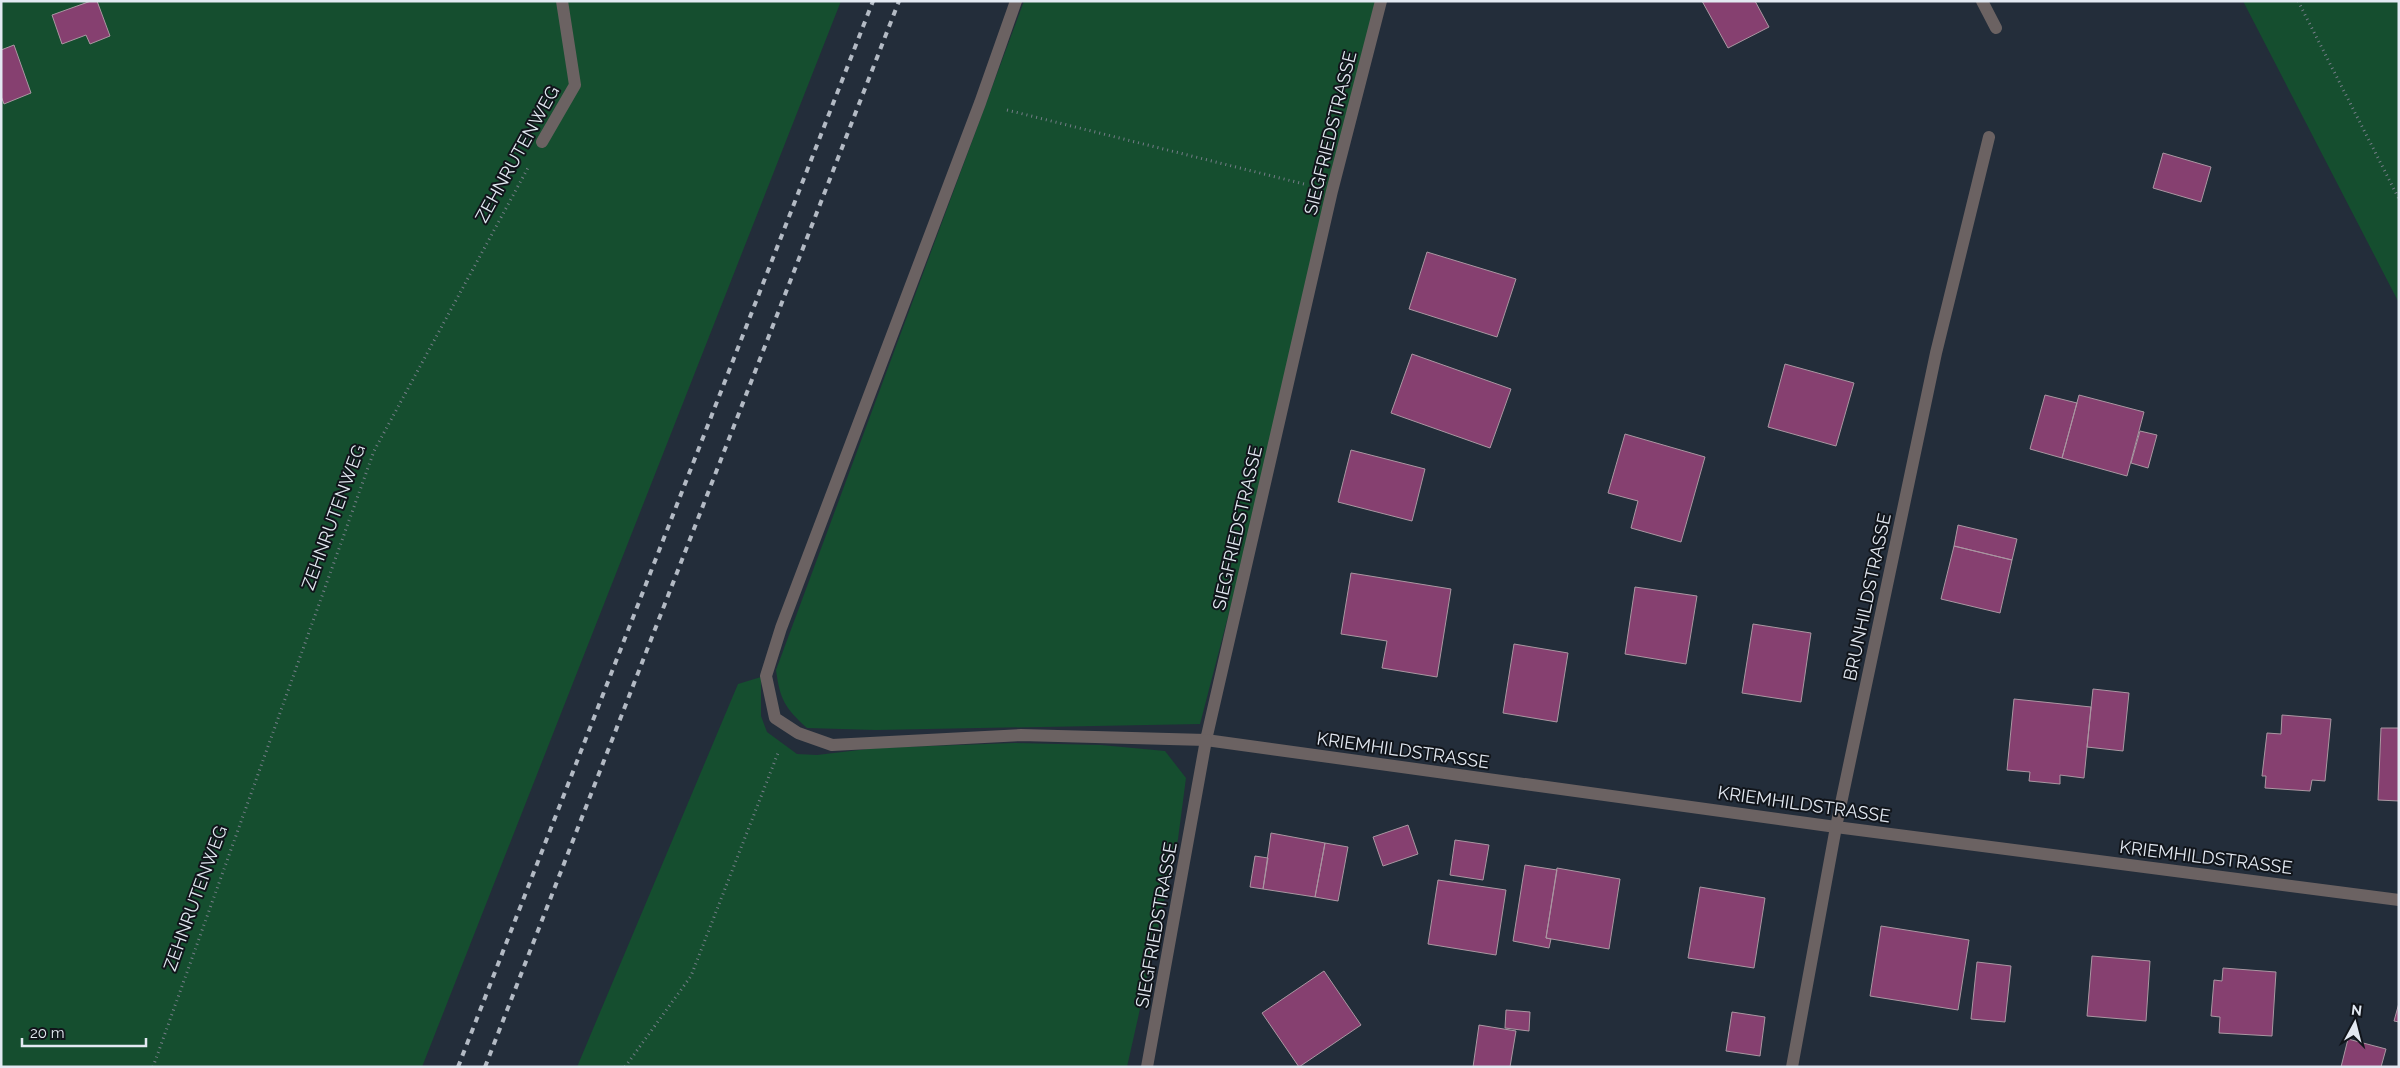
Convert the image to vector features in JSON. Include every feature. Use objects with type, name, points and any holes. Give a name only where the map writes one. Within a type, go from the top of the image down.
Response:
[{"type":"street","name":"ZEHNRUTENWEG","points":[[542,142],[575,85],[562,1]]},
{"type":"street","points":[[788,726],[775,718],[766,676],[769,666],[781,628],[980,103],[1016,1]]},
{"type":"street","name":"SIEGFRIEDSTRASSE","points":[[1147,1067],[1206,740],[1332,191],[1381,1]]},
{"type":"street","points":[[1982,1],[1996,28]]},
{"type":"street","name":"BRUNHILDSTRASSE","points":[[1792,1067],[1836,827],[1936,353],[1989,137]]},
{"type":"street","name":"KRIEMHILDSTRASSE","points":[[788,726],[798,733],[832,745],[1021,735],[1206,740],[1836,827],[2399,900]]},
{"type":"path","points":[[2298,1],[2399,199]]},
{"type":"path","points":[[980,103],[1332,191]]},
{"type":"path","name":"ZEHNRUTENWEG","points":[[153,1067],[374,451],[542,142]]},
{"type":"path","points":[[625,1067],[691,976],[788,726]]},
{"type":"green space","points":[[1,1],[841,1],[422,1067],[1,1067]]},
{"type":"green space","points":[[1024,1],[1381,1],[1275,436],[1200,724],[876,730],[807,728],[793,715],[785,703],[779,689],[776,670]]},
{"type":"green space","points":[[2243,1],[2399,1],[2399,303]]},
{"type":"green space","points":[[761,677],[761,716],[767,732],[797,754],[817,755],[876,748],[1014,743],[1101,745],[1165,751],[1186,778],[1178,839],[1127,1067],[577,1067],[738,684]]},
{"type":"building","points":[[91,1],[97,1],[110,36],[90,44],[86,35],[62,44],[52,15]]},
{"type":"building","points":[[1702,1],[1755,1],[1769,27],[1728,48]]},
{"type":"building","points":[[14,45],[31,93],[4,104],[1,96],[1,50]]},
{"type":"building","points":[[2163,153],[2211,167],[2201,202],[2153,188]]},
{"type":"building","points":[[1427,252],[1516,279],[1497,337],[1409,309]]},
{"type":"building","points":[[1412,354],[1511,389],[1490,448],[1391,413]]},
{"type":"building","points":[[1785,364],[1854,383],[1836,446],[1768,427]]},
{"type":"building","points":[[2045,395],[2077,403],[2062,458],[2030,449]]},
{"type":"building","points":[[2079,395],[2144,412],[2127,476],[2062,458]]},
{"type":"building","points":[[2140,431],[2157,435],[2148,468],[2131,463]]},
{"type":"building","points":[[1625,434],[1705,457],[1681,542],[1631,528],[1638,501],[1608,493]]},
{"type":"building","points":[[1351,450],[1425,469],[1412,521],[1338,502]]},
{"type":"building","points":[[1958,525],[2017,539],[2012,560],[1954,546]]},
{"type":"building","points":[[1954,546],[2012,560],[2000,613],[1941,599]]},
{"type":"building","points":[[1351,573],[1451,589],[1437,677],[1382,668],[1387,641],[1341,634]]},
{"type":"building","points":[[1635,587],[1697,596],[1686,664],[1625,654]]},
{"type":"building","points":[[1753,624],[1811,633],[1801,702],[1742,693]]},
{"type":"building","points":[[1514,644],[1568,653],[1557,722],[1503,713]]},
{"type":"building","points":[[2093,689],[2129,693],[2123,751],[2087,747]]},
{"type":"building","points":[[2014,699],[2091,707],[2084,778],[2060,775],[2060,784],[2029,781],[2030,772],[2007,770]]},
{"type":"building","points":[[2282,715],[2331,719],[2325,781],[2312,780],[2310,791],[2265,788],[2266,776],[2262,776],[2267,733],[2281,734]]},
{"type":"building","points":[[2381,728],[2399,728],[2399,801],[2378,800]]},
{"type":"building","points":[[1408,825],[1418,854],[1383,866],[1373,837]]},
{"type":"building","points":[[1271,833],[1325,843],[1315,897],[1263,889]]},
{"type":"building","points":[[1455,840],[1489,845],[1483,880],[1450,875]]},
{"type":"building","points":[[1325,843],[1348,847],[1338,901],[1315,897]]},
{"type":"building","points":[[1255,856],[1268,858],[1263,889],[1250,887]]},
{"type":"building","points":[[1525,865],[1557,870],[1546,938],[1551,939],[1549,948],[1513,941]]},
{"type":"building","points":[[1557,868],[1620,879],[1609,949],[1546,938]]},
{"type":"building","points":[[1438,880],[1506,890],[1496,955],[1428,944]]},
{"type":"building","points":[[1700,887],[1765,898],[1754,968],[1688,958]]},
{"type":"building","points":[[1881,926],[1969,940],[1958,1010],[1870,996]]},
{"type":"building","points":[[2092,956],[2150,961],[2146,1021],[2087,1016]]},
{"type":"building","points":[[1977,962],[2011,966],[2005,1022],[1971,1019]]},
{"type":"building","points":[[2223,968],[2276,972],[2272,1036],[2219,1033],[2220,1017],[2211,1016],[2214,980],[2222,981]]},
{"type":"building","points":[[1324,971],[1361,1025],[1299,1067],[1262,1013]]},
{"type":"building","points":[[2399,1003],[2399,1022],[2394,1021]]},
{"type":"building","points":[[1506,1010],[1530,1012],[1529,1031],[1505,1028]]},
{"type":"building","points":[[1732,1012],[1765,1017],[1760,1056],[1726,1051]]},
{"type":"building","points":[[1479,1025],[1516,1031],[1510,1067],[1473,1067]]},
{"type":"building","points":[[2348,1039],[2386,1049],[2381,1067],[2341,1067]]},
{"type":"railway","points":[[458,1067],[873,1]]},
{"type":"railway","points":[[485,1067],[899,1]]}]
